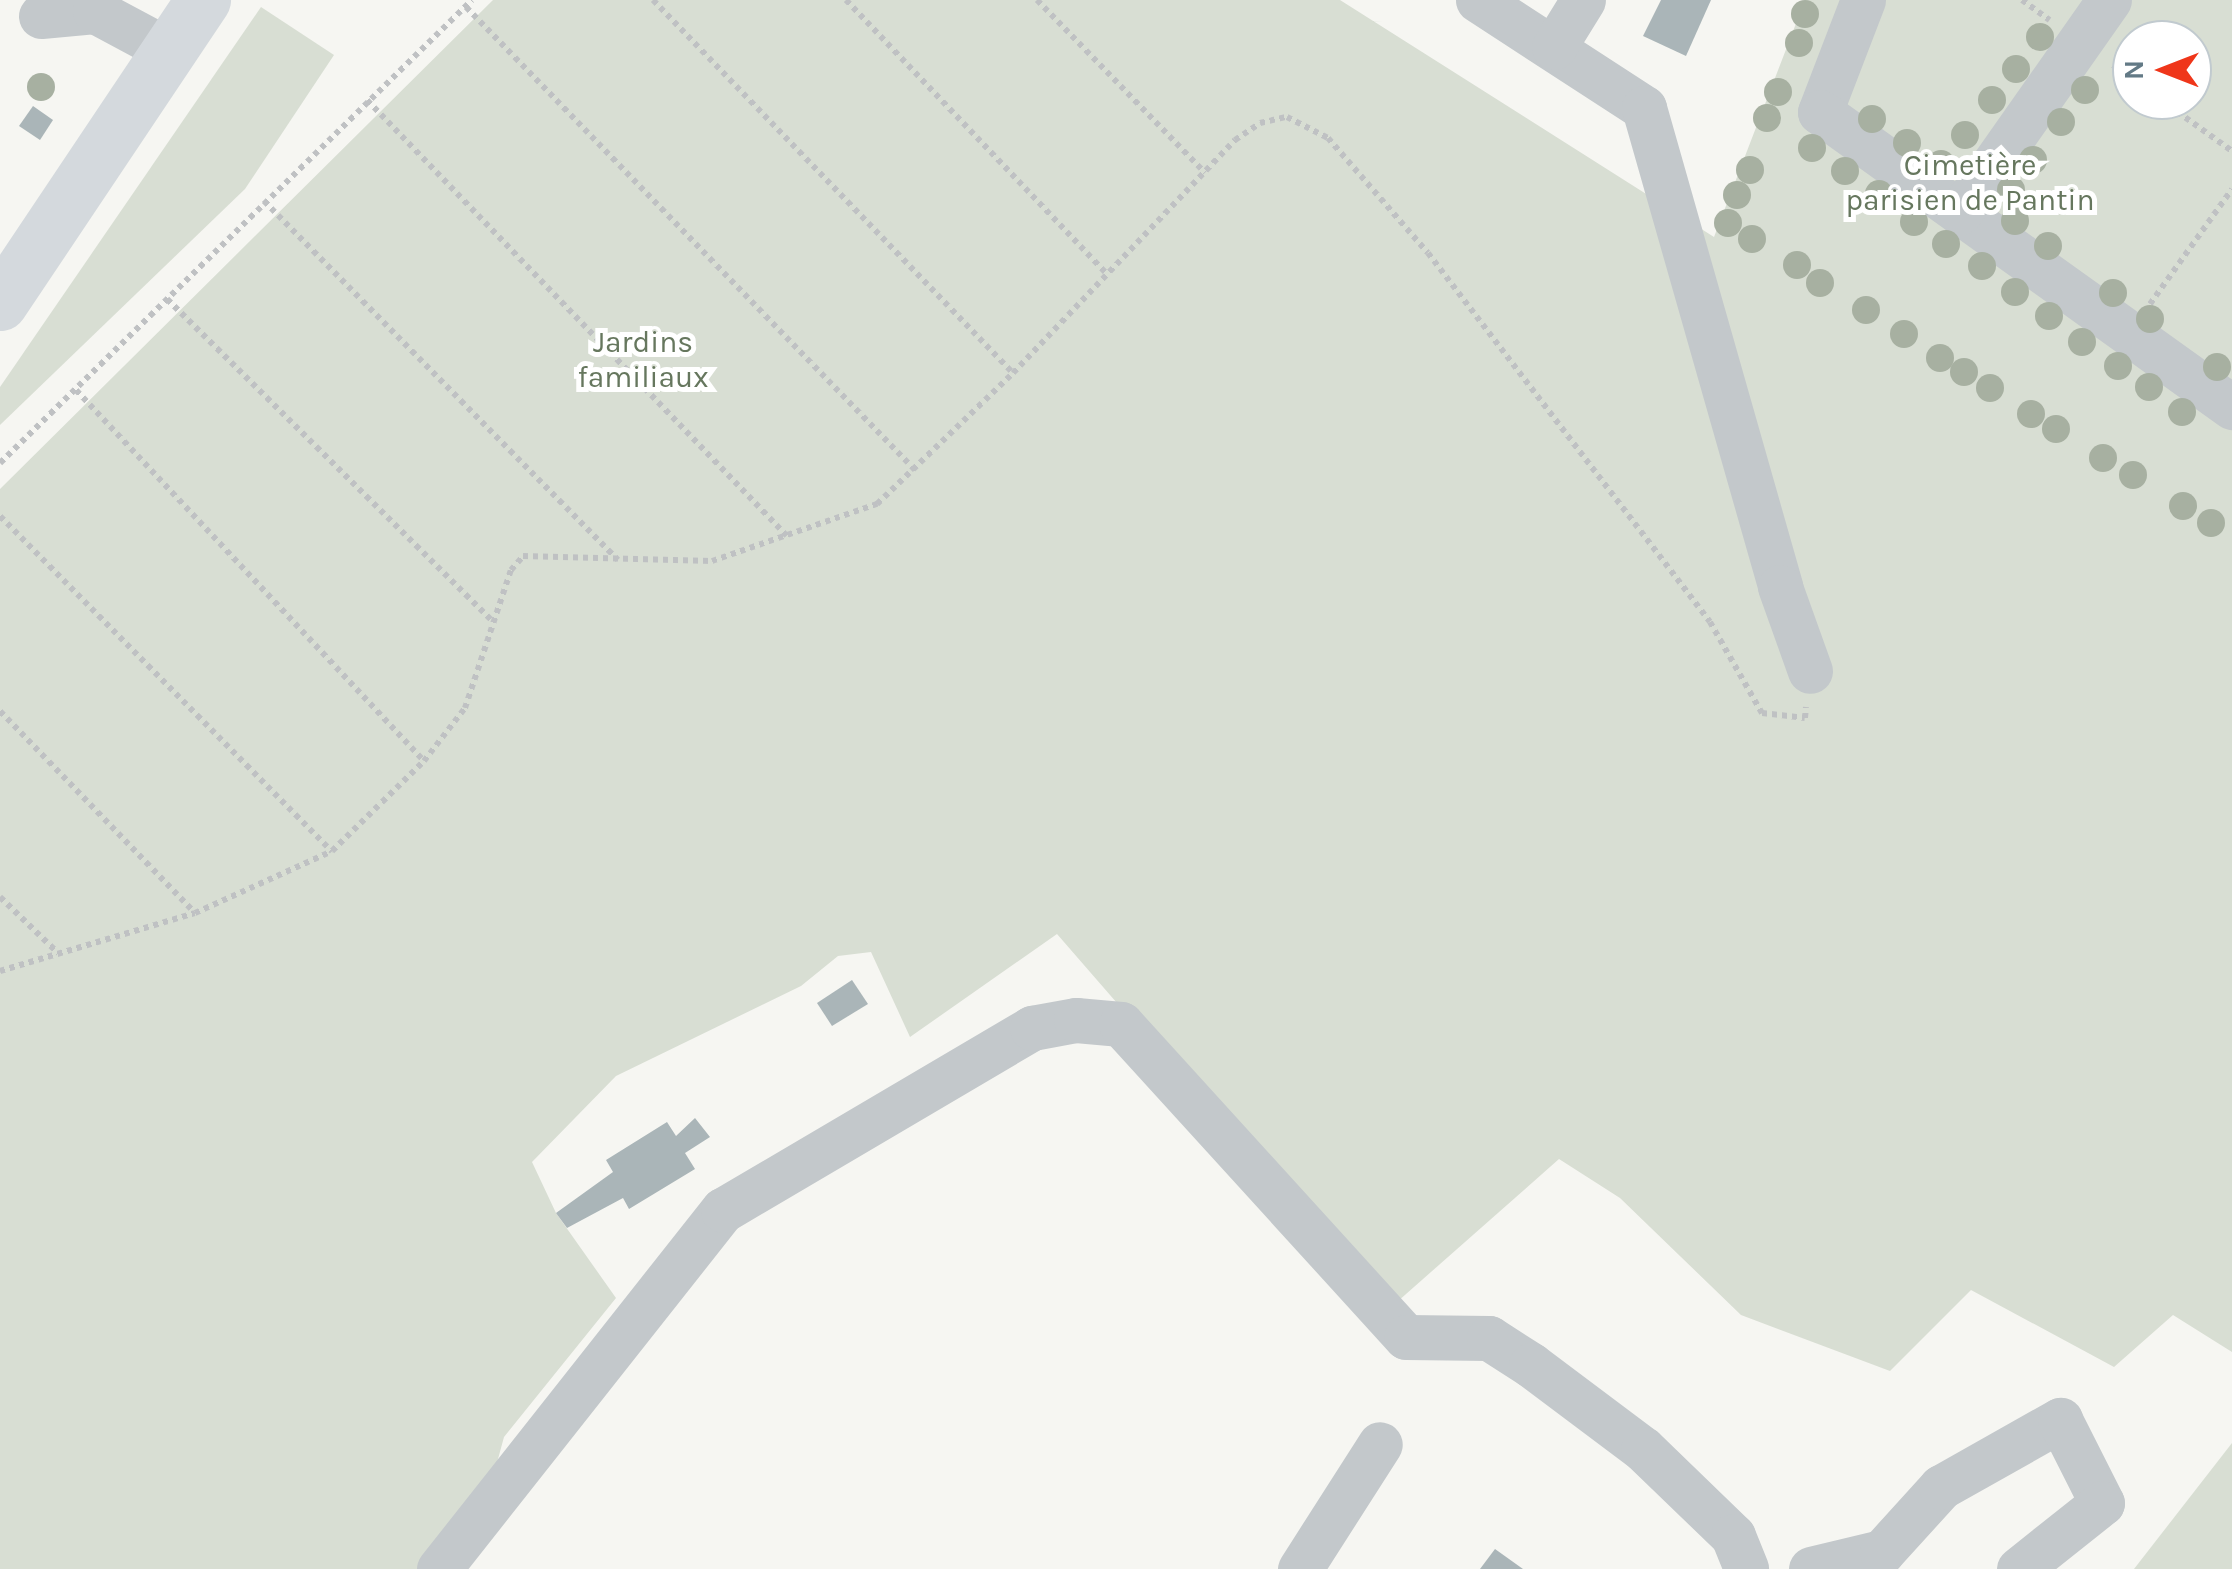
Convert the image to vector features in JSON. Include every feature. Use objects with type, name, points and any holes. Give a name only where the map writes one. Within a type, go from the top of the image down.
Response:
[{"type":"main road","points":[[0,303],[203,0]]},
{"type":"street","points":[[1478,0],[1644,108],[1780,586],[1810,671]]},
{"type":"street","points":[[1554,47],[1584,0]]},
{"type":"street","points":[[1863,0],[1820,112],[2232,408]]},
{"type":"street","points":[[1960,212],[2109,0]]},
{"type":"street","points":[[41,16],[95,11],[168,50]]},
{"type":"street","points":[[439,1569],[722,1210],[1032,1028],[1076,1020],[1122,1024],[1406,1337],[1489,1338],[1531,1365],[1643,1448],[1733,1536],[1746,1569]]},
{"type":"street","points":[[1810,1569],[1892,1561],[1940,1487],[2060,1420],[2102,1503],[2020,1569]]},
{"type":"street","points":[[1300,1569],[1380,1444]]},
{"type":"path","points":[[653,0],[1013,373]]},
{"type":"path","points":[[846,0],[1107,274]]},
{"type":"path","points":[[1038,0],[1205,173]]},
{"type":"path","points":[[0,464],[366,100],[469,3],[915,470]]},
{"type":"path","points":[[366,100],[787,536]]},
{"type":"path","points":[[0,971],[195,913],[332,851],[424,761],[465,708],[494,622],[522,556],[712,561],[877,504],[1013,373],[1205,173],[1260,123],[1287,117],[1328,138],[1428,253],[1710,622],[1762,713],[1805,718],[1810,671]]},
{"type":"path","points":[[2189,120],[2232,151]]},
{"type":"path","points":[[2129,333],[2232,189]]},
{"type":"path","points":[[264,201],[619,561]]},
{"type":"path","points":[[167,299],[494,622]]},
{"type":"path","points":[[76,390],[424,761]]},
{"type":"path","points":[[0,516],[332,851]]},
{"type":"path","points":[[0,710],[195,913]]},
{"type":"path","points":[[0,897],[58,953]]},
{"type":"green space","points":[[493,0],[1340,0],[1714,237],[1805,0],[2232,0],[2232,1352],[2173,1315],[2114,1367],[1971,1290],[1890,1371],[1741,1315],[1620,1198],[1559,1159],[1397,1302],[1203,1102],[1057,934],[910,1037],[871,952],[838,956],[801,986],[616,1076],[532,1162],[556,1213],[616,1298],[504,1437],[483,1514],[425,1569],[0,1569],[0,489]]},
{"type":"green space","points":[[261,7],[334,55],[245,189],[0,425],[0,387]]},
{"type":"green space","points":[[2232,1443],[2232,1569],[2134,1569]]},
{"type":"building","points":[[1661,0],[1711,0],[1686,56],[1643,36]]},
{"type":"building","points":[[33,106],[53,120],[40,140],[19,126]]},
{"type":"building","points":[[852,980],[868,1004],[832,1026],[817,1003]]},
{"type":"building","points":[[695,1118],[710,1137],[685,1153],[695,1169],[629,1209],[623,1198],[567,1228],[556,1213],[613,1172],[606,1160],[667,1122],[676,1136]]},
{"type":"building","points":[[1495,1549],[1523,1569],[1480,1569]]},
{"type":"park label","name":"Cimetière parisien de Pantin","points":[[1970,182]]},
{"type":"park label","name":"Jardins familiaux","points":[[643,359]]}]
